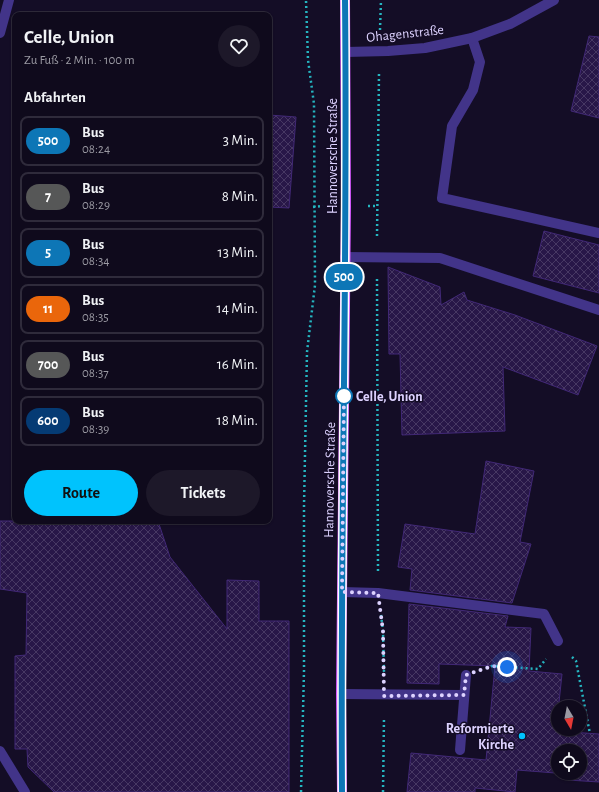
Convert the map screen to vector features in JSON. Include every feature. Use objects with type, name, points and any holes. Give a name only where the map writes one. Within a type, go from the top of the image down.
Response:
[{"type":"main road","name":"Hannoversche Straße","points":[[342,792],[341,694],[344,454],[344,257],[346,206],[345,0]]},
{"type":"street","points":[[0,33],[9,0]]},
{"type":"street","name":"Ohagenstraße","points":[[346,52],[425,48],[472,38],[510,24],[554,0]]},
{"type":"street","points":[[472,38],[480,62],[473,90],[452,126],[442,198],[599,233]]},
{"type":"street","points":[[344,257],[440,258],[599,310]]},
{"type":"street","points":[[342,592],[378,593],[544,614],[558,641]]},
{"type":"street","points":[[460,750],[466,675]]},
{"type":"street","points":[[341,694],[384,696],[464,695]]},
{"type":"street","points":[[0,750],[25,792]]},
{"type":"path","points":[[301,792],[304,670],[306,352],[314,285],[314,104],[308,60],[306,0]]},
{"type":"path","points":[[381,0],[381,6]]},
{"type":"path","points":[[378,100],[378,593],[383,631],[383,792]]},
{"type":"path","points":[[466,675],[491,666],[538,669],[558,641],[576,661],[590,734]]},
{"type":"building","points":[[589,36],[599,37],[599,118],[571,111]]},
{"type":"building","points":[[272,115],[296,117],[289,208],[272,207]]},
{"type":"building","points":[[544,231],[599,245],[599,293],[533,276]]},
{"type":"building","points":[[388,267],[440,287],[441,305],[464,292],[467,300],[515,315],[597,346],[578,395],[503,367],[505,431],[402,435],[400,354],[389,354]]},
{"type":"building","points":[[486,461],[534,471],[520,542],[531,544],[512,603],[410,590],[412,569],[398,567],[405,524],[475,534]]},
{"type":"building","points":[[0,521],[12,521],[12,524],[159,524],[170,557],[227,629],[227,580],[259,581],[259,621],[289,621],[289,792],[54,792],[28,767],[27,749],[15,749],[15,656],[26,655],[27,593],[0,589]]},
{"type":"building","points":[[409,604],[508,616],[505,627],[531,628],[529,671],[562,674],[559,700],[551,700],[551,736],[587,736],[587,733],[599,734],[599,782],[568,780],[587,780],[587,744],[551,744],[551,773],[517,770],[515,792],[475,788],[475,792],[407,792],[411,753],[486,760],[495,666],[439,664],[439,684],[407,683]]},
{"type":"bus line","name":"500","points":[[342,792],[341,694],[344,454],[344,257],[346,206],[345,0]]},
{"type":"place","name":"Celle, Union","points":[[344,396]]},
{"type":"place","name":"Reformierte Kirche","points":[[522,736]]},
{"type":"route","points":[[344,396],[344,391],[342,592],[378,593],[383,631],[384,696],[464,695],[466,675],[492,666],[507,667]]}]
